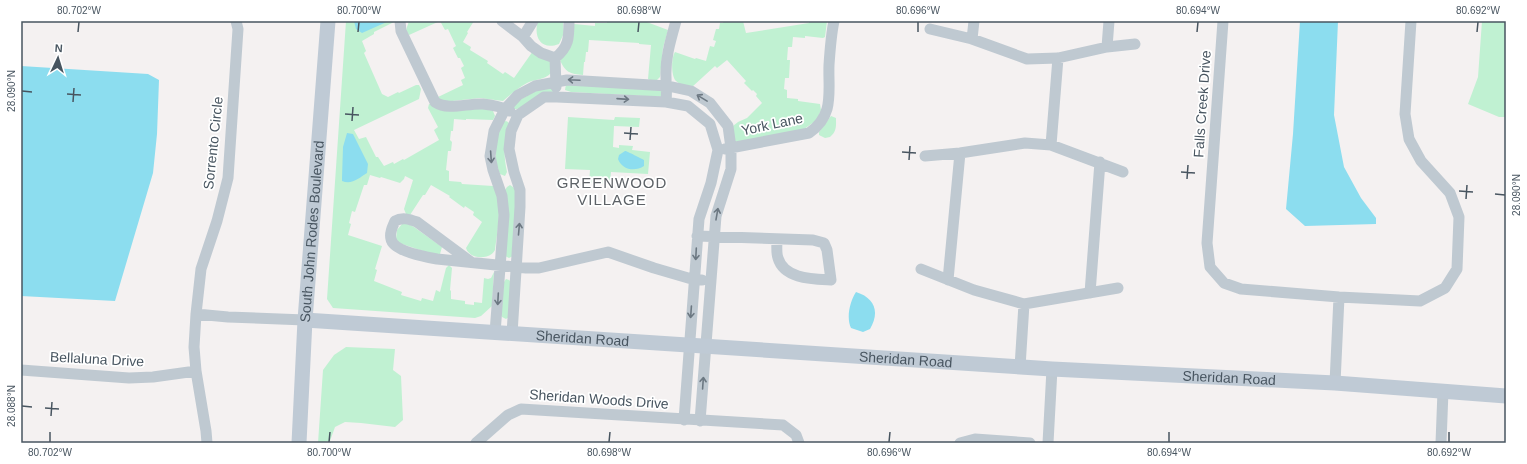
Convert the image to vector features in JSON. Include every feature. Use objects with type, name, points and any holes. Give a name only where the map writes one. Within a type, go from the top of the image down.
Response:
[{"type":"street","name":"Sorrento Circle","points":[[206,443],[206,431],[196,371],[194,347],[196,314],[201,269],[217,221],[228,178],[238,29],[236,21]]},
{"type":"street","name":"South John Rodes Boulevard","points":[[299,443],[305,320],[328,21]]},
{"type":"street","points":[[400,21],[401,31],[435,102],[442,107],[482,104],[505,109],[518,115]]},
{"type":"street","points":[[502,21],[541,53],[555,58]]},
{"type":"street","points":[[523,37],[533,21]]},
{"type":"street","points":[[555,58],[567,46],[569,21]]},
{"type":"street","points":[[666,102],[668,86],[666,76],[669,44],[676,21]]},
{"type":"street","name":"York Lane","points":[[718,150],[809,133],[817,127],[828,108],[830,96],[829,65],[834,21]]},
{"type":"street","points":[[972,39],[974,21]]},
{"type":"street","points":[[1107,47],[1109,21]]},
{"type":"street","name":"Falls Creek Drive","points":[[1223,21],[1207,243],[1210,267],[1224,283],[1241,289],[1339,297],[1420,301],[1445,288],[1457,269],[1459,217],[1450,193],[1421,161],[1409,138],[1405,114],[1410,21]]},
{"type":"street","points":[[930,29],[972,39],[1027,58],[1058,58],[1107,47],[1135,44]]},
{"type":"street","points":[[555,58],[557,97]]},
{"type":"street","points":[[1051,145],[1058,58]]},
{"type":"street","points":[[495,333],[504,215],[502,196],[490,156],[491,140],[495,126],[505,109],[518,95],[536,86],[556,81],[567,80],[668,86],[691,91],[710,103],[728,126],[731,148],[730,169],[718,210],[714,236],[700,421]]},
{"type":"street","points":[[512,334],[520,190],[509,149],[511,131],[518,115],[544,97],[666,102],[688,106],[710,124],[718,150]]},
{"type":"street","points":[[925,156],[960,153],[1025,143],[1051,145],[1100,162],[1123,172]]},
{"type":"street","name":"Sheridan Woods Drive","points":[[684,420],[688,345],[695,280],[699,219],[711,182],[718,150]]},
{"type":"street","points":[[948,280],[960,153]]},
{"type":"street","points":[[1090,293],[1100,162]]},
{"type":"street","points":[[498,185],[516,179]]},
{"type":"street","points":[[471,262],[417,222],[406,218],[395,221],[390,232],[390,238],[393,244],[398,248],[424,257],[437,259],[516,268],[539,268],[608,252],[695,280],[711,281]]},
{"type":"street","points":[[697,236],[813,240],[824,243],[827,250],[830,280],[808,278],[789,272],[781,266],[777,258],[777,239]]},
{"type":"street","points":[[921,269],[974,290],[1024,304],[1118,288]]},
{"type":"street","points":[[1335,383],[1339,297]]},
{"type":"street","points":[[1020,367],[1024,304]]},
{"type":"street","points":[[196,314],[305,320]]},
{"type":"street","name":"Sheridan Road","points":[[305,320],[1052,369],[1335,383],[1506,396]]},
{"type":"street","points":[[1048,443],[1052,369]]},
{"type":"street","name":"Bellaluna Drive","points":[[21,370],[129,378],[153,377],[196,371]]},
{"type":"street","points":[[1441,443],[1443,391]]},
{"type":"street","name":"Sheridan Woods Drive","points":[[476,443],[508,415],[521,410],[783,425],[796,435],[799,443]]},
{"type":"street","points":[[960,443],[975,439],[1030,443]]},
{"type":"green space","points":[[346,21],[396,21],[374,32],[374,34],[362,41],[366,51],[364,53],[382,94],[388,97],[416,85],[419,85],[421,89],[419,99],[354,130],[359,139],[366,137],[376,157],[378,157],[384,166],[393,162],[394,164],[403,159],[404,160],[439,140],[434,130],[438,127],[428,108],[429,104],[488,109],[493,111],[495,116],[493,120],[454,119],[453,131],[451,131],[450,140],[452,142],[451,151],[448,151],[446,170],[449,171],[449,181],[461,182],[462,184],[493,186],[498,200],[499,217],[495,250],[492,254],[479,257],[468,252],[466,248],[482,222],[473,215],[474,212],[465,206],[464,208],[449,197],[450,196],[431,185],[410,215],[406,214],[404,209],[413,180],[405,176],[400,183],[370,175],[367,185],[364,185],[355,212],[352,211],[348,235],[382,246],[375,269],[377,270],[374,281],[402,292],[401,295],[421,301],[422,298],[433,301],[436,290],[440,292],[446,268],[449,265],[452,268],[450,290],[451,299],[465,301],[465,304],[474,305],[474,302],[482,303],[484,278],[491,278],[494,272],[492,306],[481,316],[475,318],[333,308],[327,299]]},
{"type":"green space","points":[[409,21],[440,21],[409,35],[406,30]]},
{"type":"green space","points":[[440,21],[474,21],[463,42],[471,47],[470,50],[488,61],[487,63],[503,74],[505,72],[514,78],[533,51],[551,58],[551,73],[546,77],[527,83],[503,101],[480,98],[443,102],[438,97],[463,85],[461,80],[465,78],[461,68],[464,66],[453,48],[456,46],[448,29],[445,30]]},
{"type":"green space","points":[[538,21],[563,21],[564,33],[559,44],[547,46],[540,41],[537,32]]},
{"type":"green space","points":[[607,21],[644,21],[668,30],[663,48],[660,77],[657,80],[648,79],[651,45],[639,43],[589,40],[588,52],[586,52],[584,62],[583,75],[571,73],[566,70],[560,60],[574,24],[595,26],[595,23],[607,23]]},
{"type":"green space","points":[[724,21],[743,21],[746,33],[809,23],[809,21],[827,21],[825,37],[793,37],[792,47],[788,47],[787,60],[790,60],[789,78],[785,78],[784,89],[787,90],[787,98],[820,104],[821,110],[817,120],[804,129],[737,142],[734,140],[733,126],[747,118],[762,103],[756,96],[757,94],[744,83],[746,81],[727,60],[717,68],[715,66],[692,87],[682,84],[674,79],[672,67],[675,52],[706,61],[710,46],[714,47],[716,41],[713,40],[716,29],[719,29],[720,23],[723,23]]},
{"type":"green space","points":[[1482,21],[1506,21],[1506,117],[1499,117],[1468,104],[1478,77]]},
{"type":"green space","points":[[566,84],[663,89],[663,97],[571,92],[565,90]]},
{"type":"green space","points":[[547,85],[554,90],[553,93],[514,109],[512,104]]},
{"type":"green space","points":[[831,116],[836,118],[836,128],[830,137],[825,138],[819,135],[819,132]]},
{"type":"green space","points":[[568,117],[614,120],[615,117],[640,118],[639,127],[614,126],[613,147],[619,148],[619,145],[633,146],[632,150],[650,152],[648,174],[611,172],[610,184],[589,183],[590,170],[565,169]]},
{"type":"green space","points":[[506,121],[510,125],[506,137],[505,159],[507,172],[505,176],[500,174],[495,155],[496,141],[503,122]]},
{"type":"green space","points":[[510,185],[517,192],[513,256],[509,258],[505,256],[505,190]]},
{"type":"green space","points":[[406,223],[442,247],[440,254],[438,256],[399,243],[396,239],[397,230],[402,224]]},
{"type":"green space","points":[[506,279],[511,282],[509,317],[506,319],[501,315],[504,282]]},
{"type":"green space","points":[[346,347],[395,349],[393,370],[401,376],[403,420],[395,427],[345,422],[335,427],[330,441],[318,443],[323,370],[334,355]]},
{"type":"water","points":[[354,21],[389,21],[362,33],[356,29]]},
{"type":"water","points":[[1300,21],[1338,21],[1334,115],[1344,167],[1361,198],[1376,218],[1376,224],[1305,226],[1286,209],[1293,134]]},
{"type":"water","points":[[21,66],[148,74],[159,80],[157,134],[153,173],[115,301],[21,296]]},
{"type":"water","points":[[347,133],[353,134],[368,164],[367,173],[349,182],[342,181],[343,147]]},
{"type":"water","points":[[625,151],[644,160],[644,166],[637,169],[629,169],[622,166],[618,159],[619,155]]},
{"type":"water","points":[[856,292],[868,298],[874,306],[875,311],[875,317],[870,329],[863,332],[851,328],[849,319],[849,310]]},
{"type":"district","name":"GREENWOOD VILLAGE","points":[[612,190]]}]
